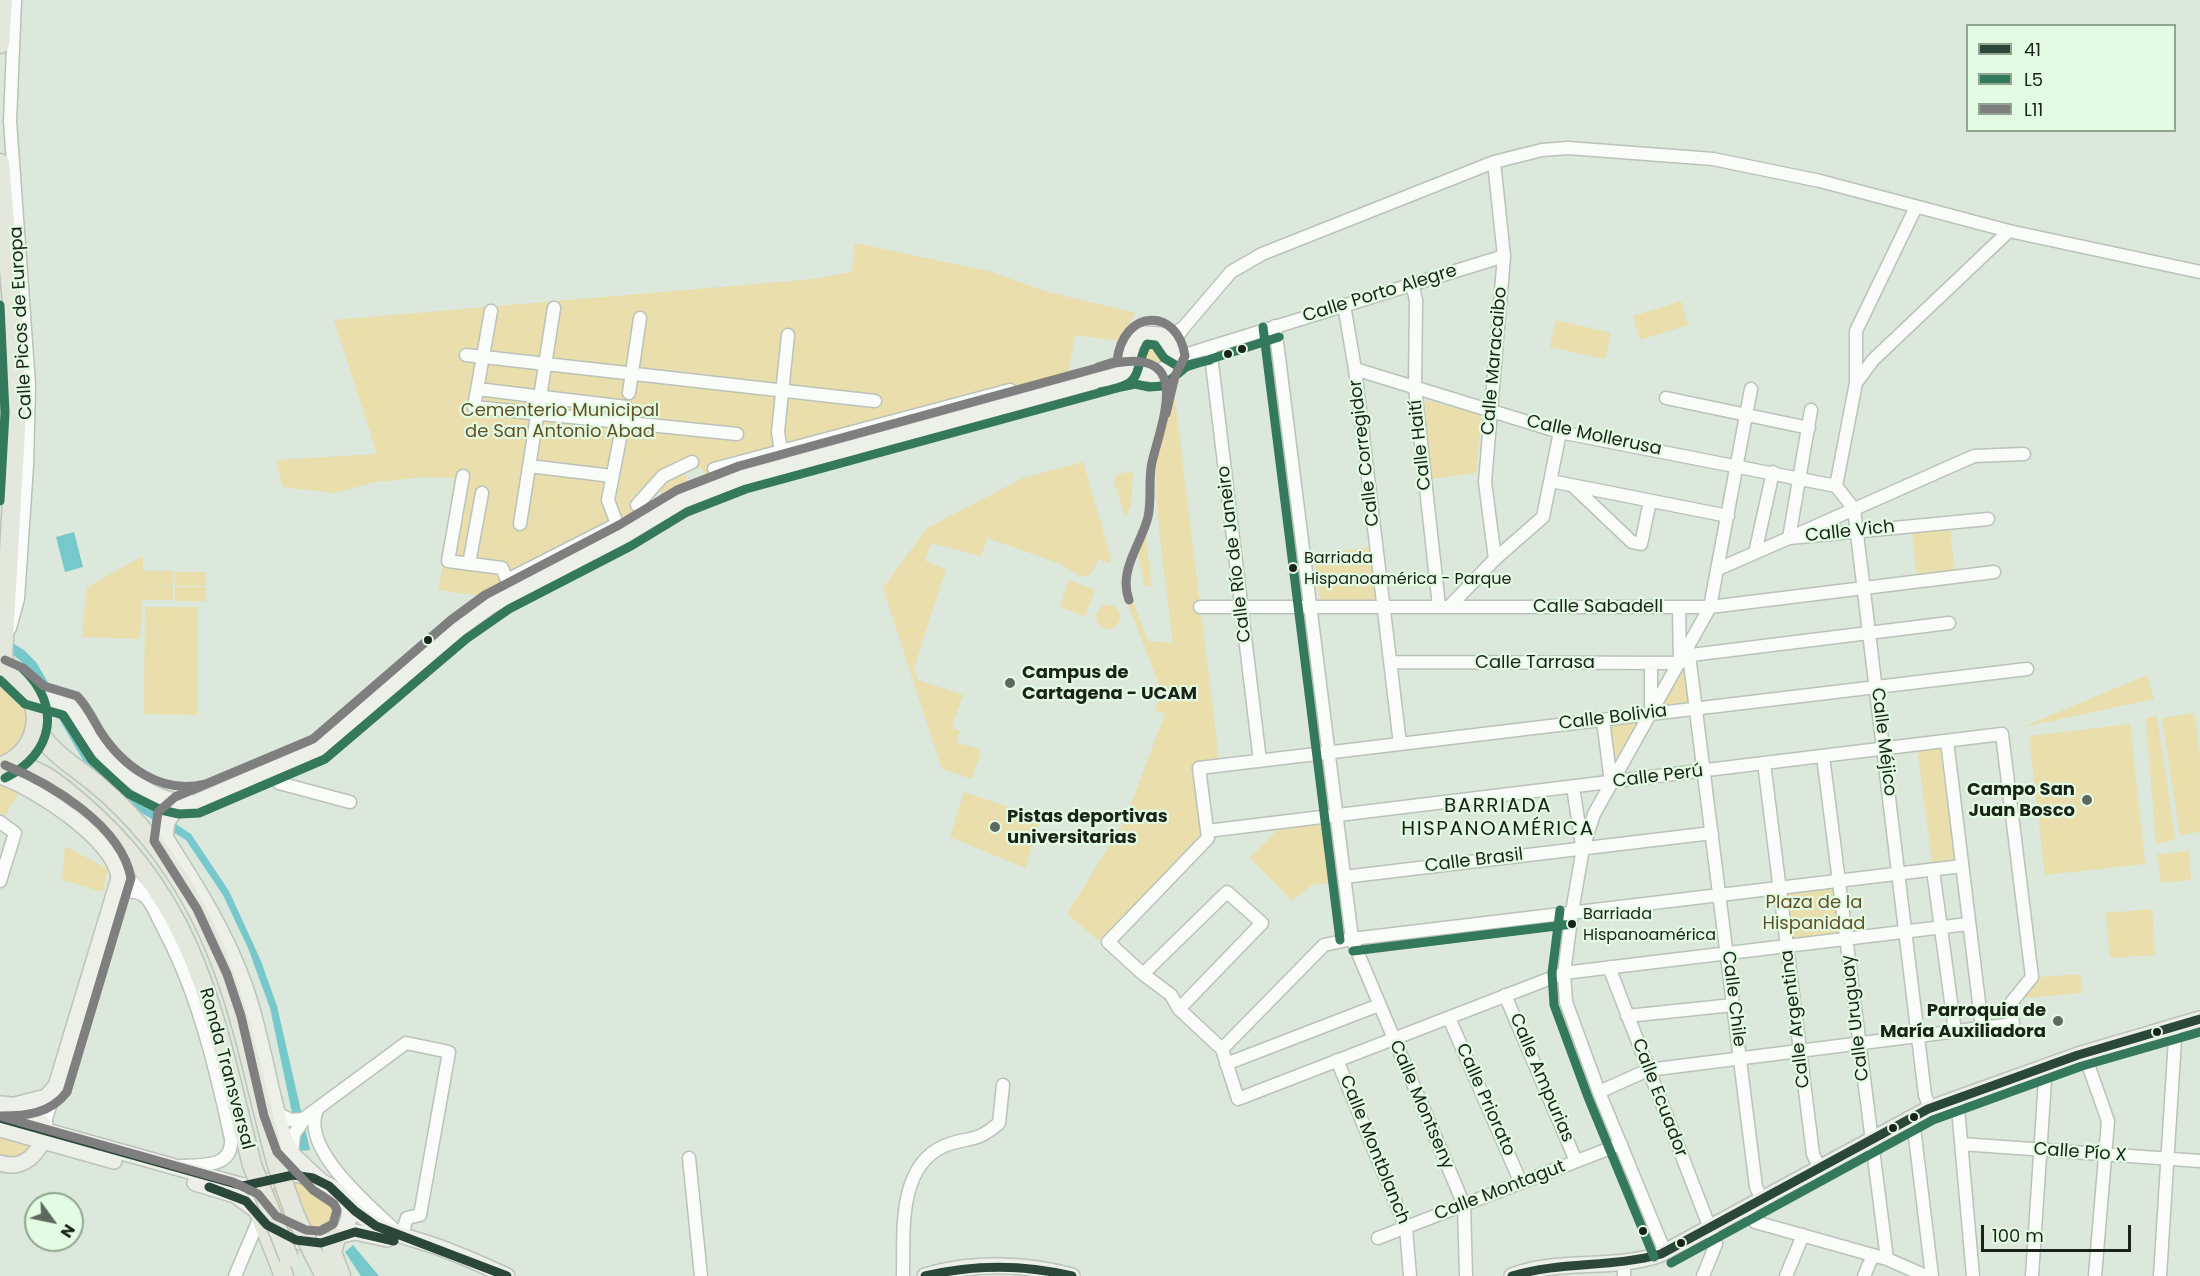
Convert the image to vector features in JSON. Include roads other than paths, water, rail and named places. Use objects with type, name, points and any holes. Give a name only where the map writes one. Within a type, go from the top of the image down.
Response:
[{"type":"highway","points":[[0,44],[3,0]]},
{"type":"highway","points":[[0,163],[17,391],[4,643],[5,664],[14,680]]},
{"type":"highway","name":"Ronda Transversal","points":[[14,680],[35,706],[36,723],[47,745],[103,790],[140,827],[189,895],[232,989],[285,1158],[295,1215],[325,1276]]},
{"type":"highway","points":[[1,769],[23,753],[33,738],[36,723]]},
{"type":"highway","name":"Ronda Transversal","points":[[1,769],[31,768],[79,801],[128,850],[165,902],[195,961],[209,998],[252,1164],[298,1276]]},
{"type":"highway","points":[[259,1215],[285,1276]]},
{"type":"highway","points":[[337,1237],[332,1252],[341,1276]]},
{"type":"main road","points":[[166,826],[177,809],[307,756],[325,744],[452,634],[492,605],[682,501],[742,478],[1118,375],[1135,372],[1160,374],[1169,348],[1150,332],[1139,336],[1132,344],[1128,368],[1118,375]]},
{"type":"main road","points":[[1130,357],[1135,368],[1144,374]]},
{"type":"main road","points":[[14,680],[41,698],[59,701],[72,707],[106,757],[146,789],[169,800],[195,802]]},
{"type":"main road","points":[[36,723],[48,706],[59,701]]},
{"type":"main road","points":[[1,769],[61,809],[96,840],[114,861],[119,878],[56,1086],[46,1097],[37,1101],[7,1104]]},
{"type":"main road","points":[[146,789],[160,807],[166,826],[165,837],[208,903],[238,970],[253,1013],[284,1138],[285,1158],[336,1190],[365,1220],[507,1276]]},
{"type":"main road","points":[[1512,1276],[1547,1272],[1624,1269],[1665,1252],[1710,1229],[1871,1137],[1930,1108],[2084,1053],[2200,1019]]},
{"type":"main road","points":[[7,1104],[36,1117],[45,1136]]},
{"type":"main road","points":[[0,1118],[45,1136],[229,1193],[246,1201],[278,1232],[302,1242],[321,1243],[355,1232],[375,1235],[483,1276]]},
{"type":"main road","points":[[0,1129],[45,1136],[243,1186],[291,1174],[321,1181]]},
{"type":"main road","points":[[0,1170],[8,1164],[32,1158],[45,1136]]},
{"type":"main road","points":[[259,1215],[258,1193],[267,1181]]},
{"type":"main road","points":[[337,1237],[348,1220],[346,1201]]},
{"type":"main road","points":[[926,1276],[956,1269],[1001,1266],[1035,1268],[1071,1276]]},
{"type":"street","name":"Calle Picos de Europa","points":[[4,643],[18,599],[29,413],[26,327],[10,121],[15,0]]},
{"type":"street","points":[[1169,348],[1227,276],[1247,261],[1494,162],[1542,150],[1568,148],[1713,159],[1820,181],[2008,231],[2200,272]]},
{"type":"street","name":"Calle Maracaibo","points":[[1494,162],[1504,256],[1485,482],[1495,559]]},
{"type":"street","points":[[1854,509],[1836,486],[1856,383],[1856,331],[1916,207]]},
{"type":"street","points":[[1856,383],[1873,360],[2008,231]]},
{"type":"street","name":"Calle Porto Alegre","points":[[1169,348],[1179,354],[1188,354],[1504,256]]},
{"type":"street","name":"Calle Haití","points":[[1412,284],[1416,300],[1415,388],[1445,606]]},
{"type":"street","name":"Calle Corregidor","points":[[1344,305],[1355,369],[1400,744]]},
{"type":"street","points":[[520,524],[554,308]]},
{"type":"street","points":[[491,310],[474,407],[737,434]]},
{"type":"street","points":[[629,393],[640,318]]},
{"type":"street","name":"Calle Montseny","points":[[1275,326],[1312,606],[1352,939],[1464,1205],[1466,1276]]},
{"type":"street","points":[[782,451],[778,432],[788,335]]},
{"type":"street","name":"Calle Río de Janeiro","points":[[1210,347],[1260,761]]},
{"type":"street","points":[[466,355],[875,401]]},
{"type":"street","name":"Calle Mollerusa","points":[[1355,369],[1560,432],[1836,486]]},
{"type":"street","points":[[1665,1252],[1599,1092],[1566,1002],[1564,973],[1583,848],[1594,814],[1684,658],[1710,607],[1752,388]]},
{"type":"street","points":[[477,389],[626,407]]},
{"type":"street","points":[[714,469],[1010,390]]},
{"type":"street","points":[[1666,398],[1809,428]]},
{"type":"street","points":[[1789,538],[1811,410]]},
{"type":"street","points":[[463,476],[448,561],[502,568],[507,580],[617,524],[609,500],[623,423]]},
{"type":"street","points":[[1445,606],[1543,517],[1560,432]]},
{"type":"street","points":[[1789,538],[1974,456],[2024,454]]},
{"type":"street","points":[[637,505],[663,476],[692,462]]},
{"type":"street","points":[[529,466],[612,476]]},
{"type":"street","points":[[1755,553],[1773,472]]},
{"type":"street","points":[[1551,481],[1728,516]]},
{"type":"street","points":[[1572,485],[1632,542],[1641,544],[1650,501]]},
{"type":"street","points":[[469,564],[482,493]]},
{"type":"street","name":"Calle Méjico","points":[[1854,509],[1925,1095],[1930,1108]]},
{"type":"street","name":"Calle Vich","points":[[1718,569],[1789,538],[1988,519]]},
{"type":"street","name":"Calle Sabadell","points":[[1200,607],[1710,607],[1994,572]]},
{"type":"street","name":"Calle Chile","points":[[1679,608],[1684,658],[1696,708],[1756,1187],[1762,1199]]},
{"type":"street","name":"Calle Tarrasa","points":[[1391,662],[1651,663],[1949,623]]},
{"type":"street","points":[[1651,663],[1651,714]]},
{"type":"street","name":"Calle Bolivia","points":[[1207,831],[1199,768],[2027,669]]},
{"type":"street","points":[[1603,720],[1611,782]]},
{"type":"street","name":"Calle Perú","points":[[1207,831],[2002,734],[2032,977],[2011,1003],[2013,1024],[1983,1027]]},
{"type":"street","points":[[1599,1092],[1648,1070],[1983,1027],[1968,924],[1947,741]]},
{"type":"street","name":"Calle Uruguay","points":[[1823,756],[1887,1259]]},
{"type":"street","name":"Calle Argentina","points":[[1764,764],[1781,888],[1798,1049],[1813,1154],[1819,1167]]},
{"type":"street","points":[[273,770],[279,783],[350,802]]},
{"type":"street","points":[[1573,787],[1583,848]]},
{"type":"street","points":[[0,822],[15,833],[0,881]]},
{"type":"street","points":[[1207,831],[1208,838],[1108,942],[1171,996],[1179,1009],[1222,1049],[1238,1099],[1564,973],[1968,924]]},
{"type":"street","name":"Calle Brasil","points":[[1344,877],[1712,833]]},
{"type":"street","points":[[114,861],[145,896],[170,941],[193,991],[214,1065],[231,1143],[229,1153],[218,1163],[174,1167]]},
{"type":"street","points":[[1222,1049],[1324,945],[1352,939],[1962,866]]},
{"type":"street","points":[[1933,870],[1954,1031]]},
{"type":"street","points":[[116,894],[131,891],[145,896]]},
{"type":"street","points":[[1143,974],[1227,892],[1262,923],[1179,1009]]},
{"type":"street","name":"Calle Ecuador","points":[[1609,967],[1716,1244],[1703,1276]]},
{"type":"street","name":"Calle Ampurias","points":[[1505,995],[1576,1161]]},
{"type":"street","points":[[1226,1064],[1379,1005]]},
{"type":"street","points":[[1627,1016],[1733,1005]]},
{"type":"street","name":"Calle Priorato","points":[[1449,1018],[1521,1183]]},
{"type":"street","points":[[2160,1276],[2175,1039],[2171,1027]]},
{"type":"street","points":[[285,1158],[301,1121],[318,1108],[406,1043],[449,1052],[420,1215],[406,1218],[400,1233],[349,1185],[322,1149],[314,1122],[318,1108]]},
{"type":"street","points":[[2084,1053],[2108,1122],[2095,1276]]},
{"type":"street","name":"Calle Montblanch","points":[[1337,1060],[1406,1228],[1410,1276]]},
{"type":"street","points":[[2032,1276],[2045,1080],[2041,1068]]},
{"type":"street","points":[[903,1276],[904,1223],[918,1167],[928,1154],[947,1145],[972,1141],[987,1134],[999,1123],[1003,1085]]},
{"type":"street","points":[[45,1136],[46,1119],[56,1086]]},
{"type":"street","points":[[1954,1098],[1958,1108],[1973,1276]]},
{"type":"street","points":[[276,1113],[301,1121]]},
{"type":"street","points":[[1908,1118],[1914,1128],[1932,1276]]},
{"type":"street","name":"Calle Montagut","points":[[1378,1238],[1621,1144]]},
{"type":"street","name":"Calle Pío X","points":[[1961,1144],[2200,1161]]},
{"type":"street","points":[[689,1158],[701,1276]]},
{"type":"street","points":[[1747,1208],[1755,1222],[1887,1259],[1926,1276]]},
{"type":"street","points":[[235,1276],[259,1215]]},
{"type":"street","points":[[1786,1276],[1803,1235]]},
{"type":"street","points":[[1864,1276],[1873,1255]]},
{"type":"water","points":[[74,532],[83,567],[65,572],[56,537]]},
{"type":"water","points":[[12,643],[24,650],[36,662],[90,754],[147,805],[191,834],[229,891],[261,961],[277,1006],[310,1150],[300,1151],[270,1008],[248,948],[223,895],[186,840],[142,813],[83,760],[29,668],[11,653]]},
{"type":"water","points":[[353,1245],[379,1276],[361,1276],[345,1252]]},
{"type":"place","name":"Barriada Hispanoamérica - Parque","points":[[1293,568]]},
{"type":"place","name":"Campus de Cartagena - UCAM","points":[[1010,683]]},
{"type":"place","name":"Campo San Juan Bosco","points":[[2087,800]]},
{"type":"place","name":"Pistas deportivas universitarias","points":[[995,827]]},
{"type":"place","name":"Barriada Hispanoamérica","points":[[1572,924]]},
{"type":"place","name":"Parroquia de María Auxiliadora","points":[[2058,1021]]},
{"type":"district","name":"BARRIADA HISPANOAMÉRICA","points":[[1498,818]]},
{"type":"park label","name":"Cementerio Municipal de San Antonio Abad","points":[[560,421]]},
{"type":"park label","name":"Plaza de la Hispanidad","points":[[1814,913]]}]
